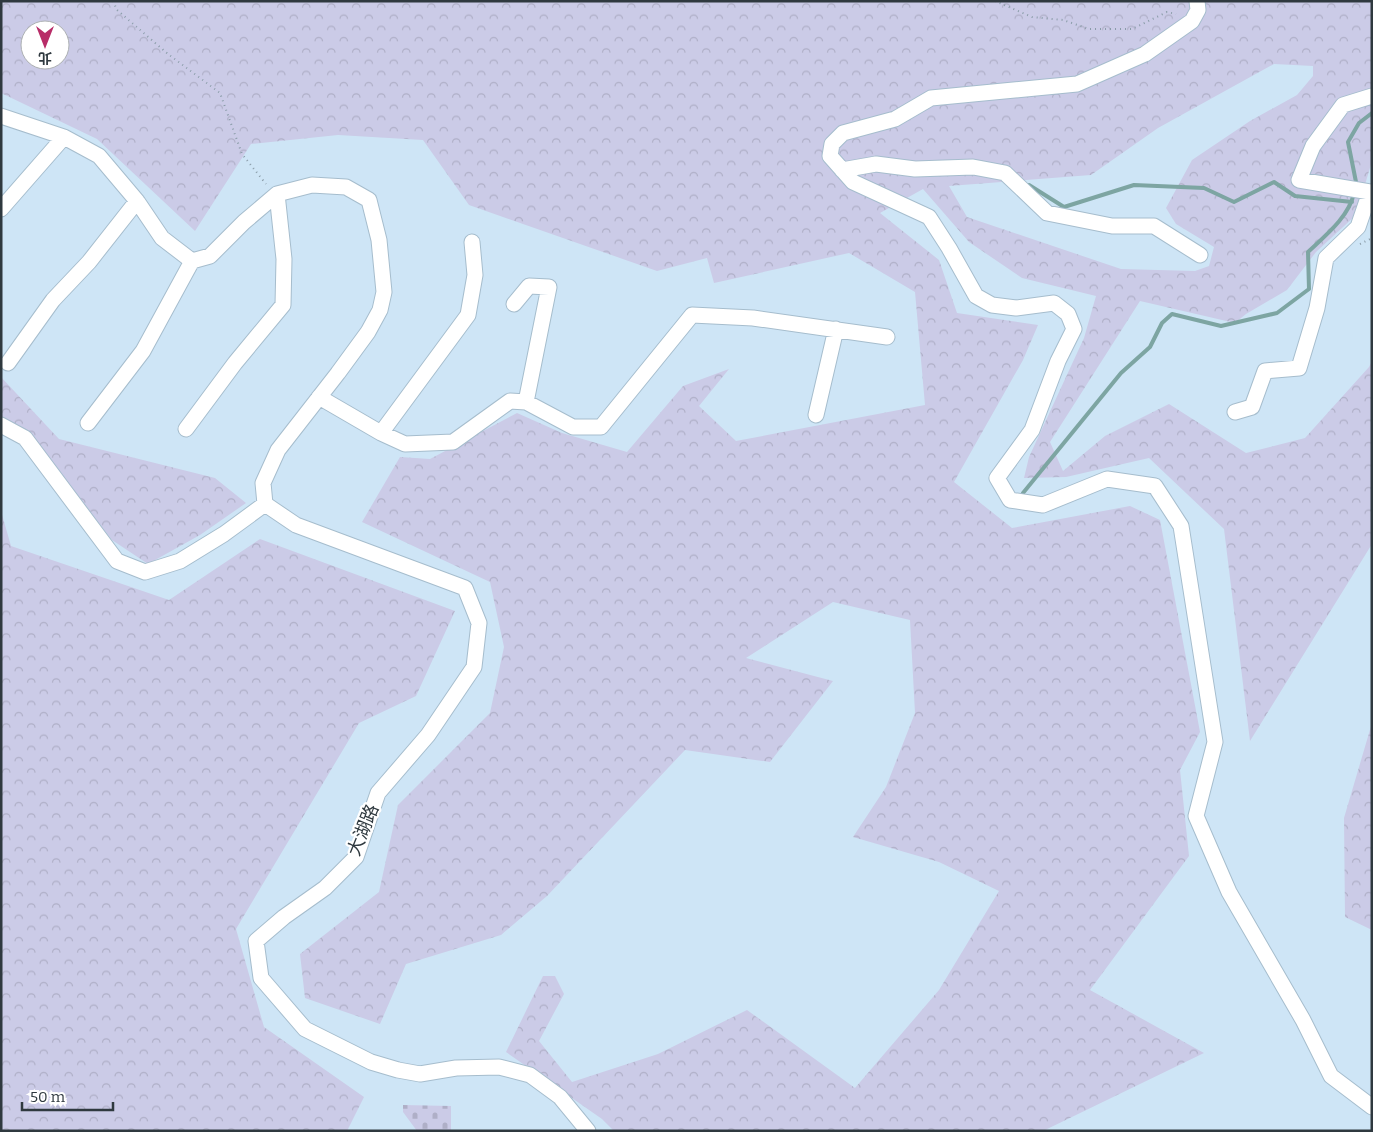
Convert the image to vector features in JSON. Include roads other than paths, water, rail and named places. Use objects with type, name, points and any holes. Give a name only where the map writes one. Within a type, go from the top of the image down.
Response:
[{"type":"street","points":[[1197,1],[1198,10],[1192,21],[1161,43],[1145,54],[1077,84],[931,98],[896,119],[843,133],[832,144],[830,156],[853,182],[929,217],[976,296],[992,306],[1016,308],[1054,303],[1068,314],[1074,329],[1058,361],[1032,430],[997,478],[1010,500],[1043,505],[1107,480],[1155,486],[1181,526],[1215,742],[1196,816],[1229,892],[1303,1020],[1331,1076],[1372,1107]]},
{"type":"street","points":[[1235,412],[1252,407],[1266,371],[1299,368],[1316,308],[1326,258],[1358,227],[1370,192],[1299,180],[1313,146],[1343,105],[1372,96]]},
{"type":"street","points":[[1,116],[64,137],[99,156],[137,201],[162,238],[192,261]]},
{"type":"street","points":[[1,209],[64,137]]},
{"type":"street","points":[[842,170],[876,164],[915,169],[972,167],[1006,173],[1047,212],[1112,226],[1154,226],[1200,255]]},
{"type":"street","points":[[1,426],[25,438],[117,560],[145,572],[180,560],[224,534],[265,504],[263,483],[278,450],[368,332],[380,310],[384,292],[380,240],[369,200],[346,187],[312,185],[271,189],[244,222],[210,256],[192,261],[143,351],[88,423]]},
{"type":"street","points":[[186,429],[235,363],[283,305],[284,259],[271,189]]},
{"type":"street","points":[[8,363],[53,300],[89,262],[137,201]]},
{"type":"street","points":[[381,433],[468,315],[475,275],[472,242]]},
{"type":"street","points":[[514,304],[529,286],[549,287],[526,402]]},
{"type":"street","points":[[319,397],[381,433],[405,444],[453,442],[510,401],[526,402],[573,427],[601,427],[692,314],[752,318],[886,337]]},
{"type":"street","points":[[816,415],[836,329]]},
{"type":"street","name":"大湖路","points":[[265,504],[296,524],[464,588],[479,623],[474,667],[428,735],[378,794],[356,857],[325,888],[284,917],[256,941],[261,978],[305,1029],[371,1062],[420,1074],[456,1068],[499,1067],[530,1076],[560,1097],[588,1131]]},
{"type":"waterway","points":[[1355,186],[1356,182],[1348,142],[1359,123],[1372,113]]},
{"type":"waterway","points":[[1029,185],[1064,207],[1134,185],[1204,188],[1234,202],[1274,182],[1295,196],[1352,202]]},
{"type":"waterway","points":[[1023,493],[1121,373],[1150,347],[1162,323],[1172,314],[1221,326],[1277,313],[1309,289],[1308,252],[1342,218],[1354,193]]}]
